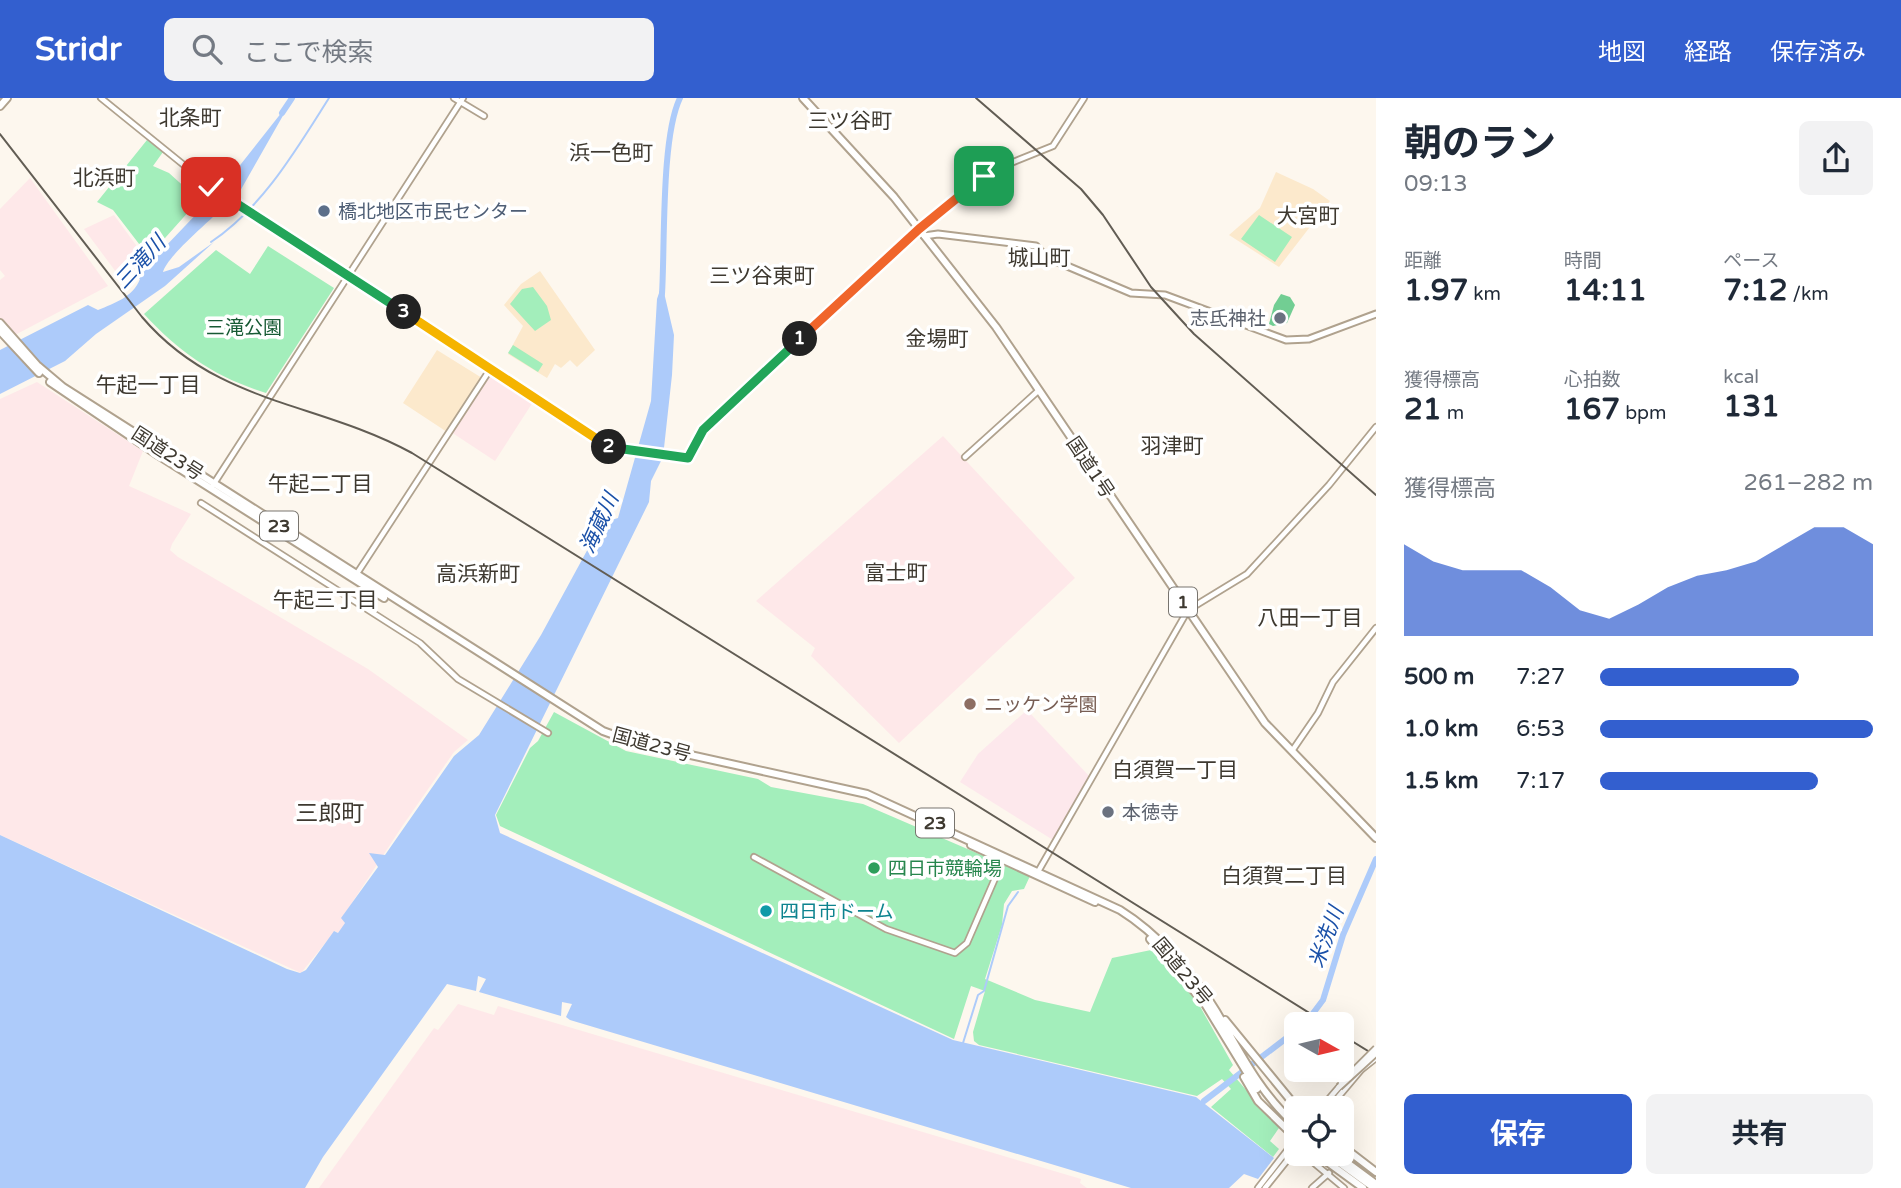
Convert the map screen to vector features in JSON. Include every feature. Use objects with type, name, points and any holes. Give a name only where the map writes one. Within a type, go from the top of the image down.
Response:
[{"type":"highway","points":[[0,106],[7,98]]},
{"type":"highway","name":"国道1号","points":[[803,98],[919,229],[996,327],[1265,723],[1376,838]]},
{"type":"highway","name":"国道23号","points":[[0,323],[11,340]]},
{"type":"highway","name":"国道23号","points":[[0,331],[48,378],[591,730],[622,743],[866,798],[1003,859],[1127,919],[1153,941],[1196,993],[1247,1075],[1284,1115]]},
{"type":"highway","name":"国道23号","points":[[554,704],[603,731],[636,743],[867,794],[1110,904],[1138,922],[1166,948],[1214,1008],[1240,1063]]},
{"type":"highway","points":[[1214,1008],[1287,1096]]},
{"type":"highway","points":[[1247,1075],[1258,1101],[1284,1126]]},
{"type":"highway","points":[[1354,1155],[1376,1172]]},
{"type":"highway","points":[[1333,1166],[1363,1188]]},
{"type":"highway","points":[[1346,1166],[1375,1186]]},
{"type":"highway","points":[[1348,1166],[1352,1170]]},
{"type":"main road","points":[[924,236],[938,234],[1036,246],[1046,257],[1127,291],[1165,295],[1286,340],[1309,339],[1376,314]]},
{"type":"main road","points":[[1341,1088],[1376,1055]]},
{"type":"street","points":[[101,98],[211,187],[609,447],[688,458],[698,436],[718,415],[919,229],[991,172],[1053,146],[1084,98]]},
{"type":"street","points":[[454,98],[462,100],[484,116]]},
{"type":"street","points":[[212,486],[462,100]]},
{"type":"street","points":[[355,577],[491,368]]},
{"type":"street","points":[[965,457],[1038,391]]},
{"type":"street","points":[[1039,870],[1188,610],[1250,571],[1329,485],[1376,427]]},
{"type":"street","points":[[201,503],[414,639],[452,674],[548,733]]},
{"type":"street","points":[[1291,751],[1318,713],[1333,682],[1376,628]]},
{"type":"street","points":[[754,857],[878,925],[955,953],[967,943],[1003,859]]},
{"type":"street","points":[[1333,1096],[1341,1088]]},
{"type":"street","points":[[1336,1096],[1341,1088]]},
{"type":"street","points":[[1265,1188],[1284,1159]]},
{"type":"street","points":[[1258,1188],[1282,1162]]},
{"type":"street","points":[[1320,1166],[1344,1188]]},
{"type":"street","points":[[1312,1188],[1329,1173]]},
{"type":"shaded area","points":[[1276,172],[1313,189],[1330,201],[1279,267],[1229,235],[1260,208]]},
{"type":"shaded area","points":[[30,178],[108,286],[15,335],[0,318],[0,280],[5,276],[0,270],[0,209]]},
{"type":"shaded area","points":[[114,215],[144,256],[134,268],[119,276],[84,229]]},
{"type":"shaded area","points":[[540,271],[595,350],[577,367],[570,360],[561,368],[555,364],[547,378],[508,354],[523,326],[504,305],[521,284]]},
{"type":"shaded area","points":[[437,350],[482,378],[447,432],[403,403]]},
{"type":"shaded area","points":[[489,373],[533,402],[495,461],[451,432]]},
{"type":"shaded area","points":[[37,382],[143,451],[129,486],[191,514],[170,550],[178,557],[368,669],[468,740],[454,752],[403,825],[342,918],[345,923],[342,928],[338,933],[335,931],[301,973],[0,835],[0,399]]},
{"type":"shaded area","points":[[943,436],[1075,578],[899,743],[811,656],[815,648],[756,601]]},
{"type":"shaded area","points":[[1027,710],[1090,777],[1053,840],[960,782],[978,754]]},
{"type":"shaded area","points":[[458,1004],[494,1015],[498,1006],[1081,1179],[1080,1183],[1087,1188],[319,1188],[434,1028],[438,1030]]},
{"type":"green space","points":[[147,140],[163,152],[153,166],[169,173],[199,200],[157,247],[146,253],[113,210],[97,202]]},
{"type":"green space","points":[[1259,215],[1292,237],[1275,262],[1241,239]]},
{"type":"green space","name":"三滝公園","points":[[268,246],[334,288],[266,393],[230,379],[199,362],[171,341],[144,314],[216,250],[250,274]]},
{"type":"green space","points":[[533,287],[547,306],[551,320],[535,331],[510,304],[522,289]]},
{"type":"green space","points":[[1281,294],[1290,297],[1295,305],[1287,323],[1273,326],[1269,324],[1274,305]]},
{"type":"green space","points":[[513,345],[543,364],[538,372],[508,353]]},
{"type":"green space","points":[[554,712],[626,751],[758,779],[771,787],[863,804],[1030,876],[1024,889],[1012,891],[1004,904],[1002,925],[985,979],[1035,1000],[1090,1012],[1112,958],[1156,949],[1193,994],[1233,1065],[1229,1070],[1279,1128],[1270,1141],[1279,1149],[1273,1157],[1211,1107],[1231,1089],[1222,1079],[1197,1096],[979,1045],[974,1041],[973,1032],[985,991],[971,986],[954,1039],[500,826],[496,815],[530,748],[538,741]]},
{"type":"water","points":[[293,98],[231,207],[227,208],[228,203],[191,237],[163,272],[179,267],[214,242],[165,286],[96,334],[65,361],[0,394],[0,350],[88,305],[98,310],[128,295],[140,279],[131,277],[163,249],[226,183]]},
{"type":"water","points":[[662,284],[674,335],[663,457],[651,481],[649,502],[495,815],[500,833],[953,1040],[1196,1097],[1274,1158],[1258,1179],[1244,1174],[1229,1188],[1131,1188],[570,1020],[566,1017],[572,1004],[562,1002],[561,1016],[479,992],[486,979],[478,976],[476,991],[447,984],[323,1157],[305,1188],[0,1188],[0,835],[287,969],[300,973],[306,970],[334,931],[338,933],[345,923],[341,918],[378,867],[369,853],[385,855],[454,756],[479,735],[541,635],[602,523],[618,518],[651,401],[657,299]]},
{"type":"waterway","name":"三滝川","points":[[282,113],[292,98]]},
{"type":"waterway","points":[[211,242],[230,228],[262,195],[291,157],[329,98]]},
{"type":"waterway","name":"海蔵川","points":[[662,294],[667,164],[674,116],[680,98]]},
{"type":"waterway","name":"米洗川","points":[[1314,1012],[1323,1000],[1343,935],[1376,859]]},
{"type":"waterway","points":[[963,1043],[978,995],[984,991],[1008,906],[1018,892]]},
{"type":"waterway","name":"米洗川","points":[[1204,1101],[1284,1040]]},
{"type":"railway","points":[[976,98],[1081,189],[1103,215],[1151,287],[1194,334],[1376,495]]},
{"type":"railway","points":[[0,134],[142,317],[171,346],[202,368],[235,385],[340,422],[412,453],[1308,1012]]},
{"type":"railway","points":[[1354,1042],[1376,1056]]},
{"type":"place","name":"橋北地区市民センター","points":[[324,211]]},
{"type":"place","name":"志氐神社","points":[[1280,318]]},
{"type":"place","name":"ニッケン学園","points":[[970,704]]},
{"type":"place","name":"本徳寺","points":[[1108,812]]},
{"type":"place","name":"四日市競輪場","points":[[874,868]]},
{"type":"place","name":"四日市ドーム","points":[[766,911]]},
{"type":"district","name":"北条町","points":[[190,118]]},
{"type":"district","name":"三ツ谷町","points":[[850,121]]},
{"type":"district","name":"浜一色町","points":[[611,153]]},
{"type":"district","name":"北浜町","points":[[104,178]]},
{"type":"district","name":"大宮町","points":[[1308,216]]},
{"type":"district","name":"城山町","points":[[1039,258]]},
{"type":"district","name":"三ツ谷東町","points":[[762,276]]},
{"type":"district","name":"金場町","points":[[937,339]]},
{"type":"district","name":"午起一丁目","points":[[148,385]]},
{"type":"district","name":"羽津町","points":[[1172,446]]},
{"type":"district","name":"午起二丁目","points":[[320,484]]},
{"type":"district","name":"富士町","points":[[896,573]]},
{"type":"district","name":"高浜新町","points":[[478,574]]},
{"type":"district","name":"午起三丁目","points":[[325,600]]},
{"type":"district","name":"八田一丁目","points":[[1310,618]]},
{"type":"district","name":"白須賀一丁目","points":[[1175,770]]},
{"type":"district","name":"三郎町","points":[[330,813]]},
{"type":"district","name":"白須賀二丁目","points":[[1284,876]]},
{"type":"route","points":[[211,187],[609,447],[688,458],[698,436],[718,415],[919,229],[984,176]]}]
